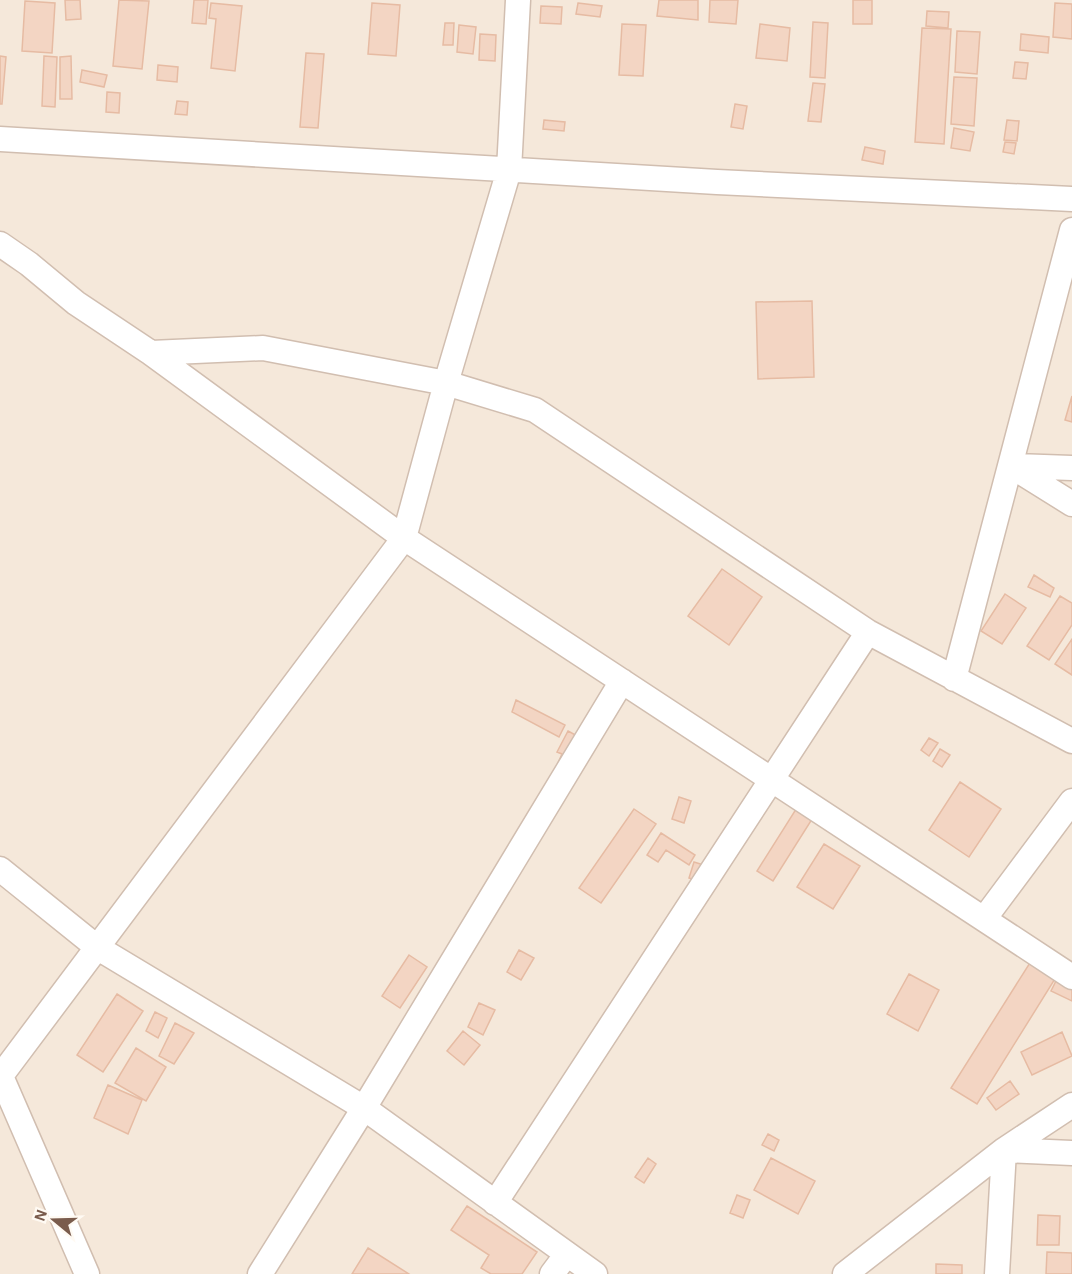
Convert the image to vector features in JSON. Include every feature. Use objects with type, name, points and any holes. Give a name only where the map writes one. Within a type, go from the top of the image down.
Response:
[{"type":"street","points":[[87,1274],[0,1076],[404,538],[446,383],[509,170],[518,0]]},
{"type":"street","points":[[0,139],[717,182],[1072,199]]},
{"type":"street","points":[[954,679],[1072,230]]},
{"type":"street","points":[[0,244],[29,264],[76,303],[151,353],[404,538],[1072,976]]},
{"type":"street","points":[[151,353],[263,348],[446,383],[535,410],[868,632],[1072,741]]},
{"type":"street","points":[[1011,466],[1072,468]]},
{"type":"street","points":[[1011,466],[1072,504]]},
{"type":"street","points":[[495,1203],[868,632]]},
{"type":"street","points":[[260,1274],[622,681]]},
{"type":"street","points":[[984,919],[1072,801]]},
{"type":"street","points":[[0,869],[98,948],[363,1108],[595,1274]]},
{"type":"street","points":[[845,1274],[1005,1150],[1072,1105]]},
{"type":"street","points":[[1005,1150],[1072,1153]]},
{"type":"street","points":[[997,1274],[1005,1150]]},
{"type":"street","points":[[552,1274],[567,1254]]},
{"type":"shaded area","points":[[0,0],[1072,0],[1072,1274],[0,1274]]},
{"type":"building","points":[[65,0],[80,0],[81,19],[66,20]]},
{"type":"building","points":[[119,0],[149,1],[142,69],[113,66]]},
{"type":"building","points":[[194,0],[208,0],[206,24],[192,23]]},
{"type":"building","points":[[659,0],[698,0],[698,20],[657,16]]},
{"type":"building","points":[[710,0],[738,0],[736,24],[709,22]]},
{"type":"building","points":[[853,0],[872,0],[872,24],[853,24]]},
{"type":"building","points":[[25,1],[55,3],[52,53],[22,51]]},
{"type":"building","points":[[211,3],[242,6],[235,71],[211,68],[216,19],[209,18]]},
{"type":"building","points":[[372,3],[400,5],[396,56],[368,54]]},
{"type":"building","points":[[578,3],[602,6],[600,17],[576,14]]},
{"type":"building","points":[[1055,3],[1072,4],[1072,39],[1053,37]]},
{"type":"building","points":[[541,6],[562,7],[561,24],[540,23]]},
{"type":"building","points":[[927,11],[949,12],[948,28],[926,26]]},
{"type":"building","points":[[813,22],[828,23],[825,78],[810,77]]},
{"type":"building","points":[[445,23],[454,23],[453,45],[443,45]]},
{"type":"building","points":[[622,24],[646,25],[643,76],[619,75]]},
{"type":"building","points":[[760,24],[790,28],[787,61],[756,58]]},
{"type":"building","points":[[459,25],[476,27],[473,54],[457,52]]},
{"type":"building","points":[[922,28],[951,29],[944,144],[915,142]]},
{"type":"building","points":[[957,31],[980,32],[977,74],[955,72]]},
{"type":"building","points":[[480,34],[496,35],[495,61],[479,60]]},
{"type":"building","points":[[1021,34],[1049,37],[1048,53],[1020,50]]},
{"type":"building","points":[[306,53],[324,54],[318,128],[300,127]]},
{"type":"building","points":[[0,56],[6,57],[2,104],[0,104]]},
{"type":"building","points":[[44,56],[57,57],[55,107],[42,106]]},
{"type":"building","points":[[71,56],[72,99],[60,99],[60,57]]},
{"type":"building","points":[[1015,62],[1028,63],[1026,79],[1013,78]]},
{"type":"building","points":[[158,65],[178,67],[177,82],[157,80]]},
{"type":"building","points":[[82,70],[107,75],[104,87],[80,82]]},
{"type":"building","points":[[954,77],[977,78],[974,126],[951,124]]},
{"type":"building","points":[[813,83],[825,84],[821,122],[808,121]]},
{"type":"building","points":[[107,92],[120,93],[119,113],[106,112]]},
{"type":"building","points":[[177,101],[188,102],[187,115],[175,114]]},
{"type":"building","points":[[735,104],[747,106],[743,129],[731,127]]},
{"type":"building","points":[[544,120],[565,122],[564,131],[543,129]]},
{"type":"building","points":[[1007,120],[1019,121],[1017,141],[1004,140]]},
{"type":"building","points":[[954,128],[974,132],[970,151],[951,148]]},
{"type":"building","points":[[1005,142],[1016,143],[1014,154],[1003,152]]},
{"type":"building","points":[[865,147],[885,151],[883,164],[862,160]]},
{"type":"building","points":[[812,301],[814,377],[758,379],[756,302]]},
{"type":"building","points":[[1072,396],[1072,422],[1065,420]]},
{"type":"building","points":[[722,569],[762,597],[729,645],[688,616]]},
{"type":"building","points":[[1034,575],[1054,588],[1050,597],[1028,587]]},
{"type":"building","points":[[1005,594],[1026,608],[1002,644],[981,631]]},
{"type":"building","points":[[1060,596],[1072,603],[1072,625],[1049,660],[1027,646]]},
{"type":"building","points":[[1072,639],[1072,675],[1055,664]]},
{"type":"building","points":[[516,700],[565,725],[559,737],[512,712]]},
{"type":"building","points":[[568,731],[583,739],[567,768],[558,763],[562,754],[557,752]]},
{"type":"building","points":[[929,738],[938,743],[929,756],[921,750]]},
{"type":"building","points":[[940,749],[950,755],[942,767],[933,761]]},
{"type":"building","points":[[960,782],[1001,809],[969,857],[929,830]]},
{"type":"building","points":[[679,797],[691,801],[684,823],[672,819]]},
{"type":"building","points":[[798,806],[814,816],[773,881],[757,871]]},
{"type":"building","points":[[634,809],[656,824],[601,903],[579,888]]},
{"type":"building","points":[[661,833],[695,855],[689,865],[666,850],[658,862],[647,855]]},
{"type":"building","points":[[824,844],[860,866],[833,909],[797,887]]},
{"type":"building","points":[[694,862],[710,867],[704,883],[689,878]]},
{"type":"building","points":[[519,950],[534,958],[521,980],[507,972]]},
{"type":"building","points":[[409,955],[427,967],[400,1008],[382,996]]},
{"type":"building","points":[[1033,958],[1058,974],[977,1104],[951,1088]]},
{"type":"building","points":[[909,974],[939,990],[918,1031],[887,1014]]},
{"type":"building","points":[[1057,979],[1072,986],[1072,1001],[1051,991]]},
{"type":"building","points":[[117,994],[143,1011],[103,1072],[77,1055]]},
{"type":"building","points":[[479,1003],[495,1010],[483,1035],[468,1027]]},
{"type":"building","points":[[155,1012],[167,1018],[158,1038],[146,1031]]},
{"type":"building","points":[[175,1023],[194,1033],[174,1064],[159,1056]]},
{"type":"building","points":[[463,1031],[480,1045],[464,1065],[447,1051]]},
{"type":"building","points":[[1062,1032],[1072,1056],[1032,1075],[1021,1052]]},
{"type":"building","points":[[136,1048],[166,1067],[146,1101],[115,1083]]},
{"type":"building","points":[[1010,1081],[1019,1094],[996,1110],[987,1098]]},
{"type":"building","points":[[108,1085],[142,1100],[128,1134],[94,1118]]},
{"type":"building","points":[[768,1134],[779,1140],[774,1151],[762,1145]]},
{"type":"building","points":[[648,1158],[656,1164],[644,1183],[635,1177]]},
{"type":"building","points":[[771,1158],[815,1181],[798,1214],[754,1190]]},
{"type":"building","points":[[737,1195],[750,1200],[743,1218],[730,1213]]},
{"type":"building","points":[[467,1206],[537,1252],[522,1274],[491,1274],[481,1268],[489,1255],[451,1230]]},
{"type":"building","points":[[1038,1215],[1060,1216],[1059,1245],[1037,1245]]},
{"type":"building","points":[[368,1248],[409,1274],[352,1274]]},
{"type":"building","points":[[1047,1252],[1072,1253],[1072,1274],[1046,1274]]},
{"type":"building","points":[[936,1264],[962,1265],[962,1274],[936,1274]]}]
